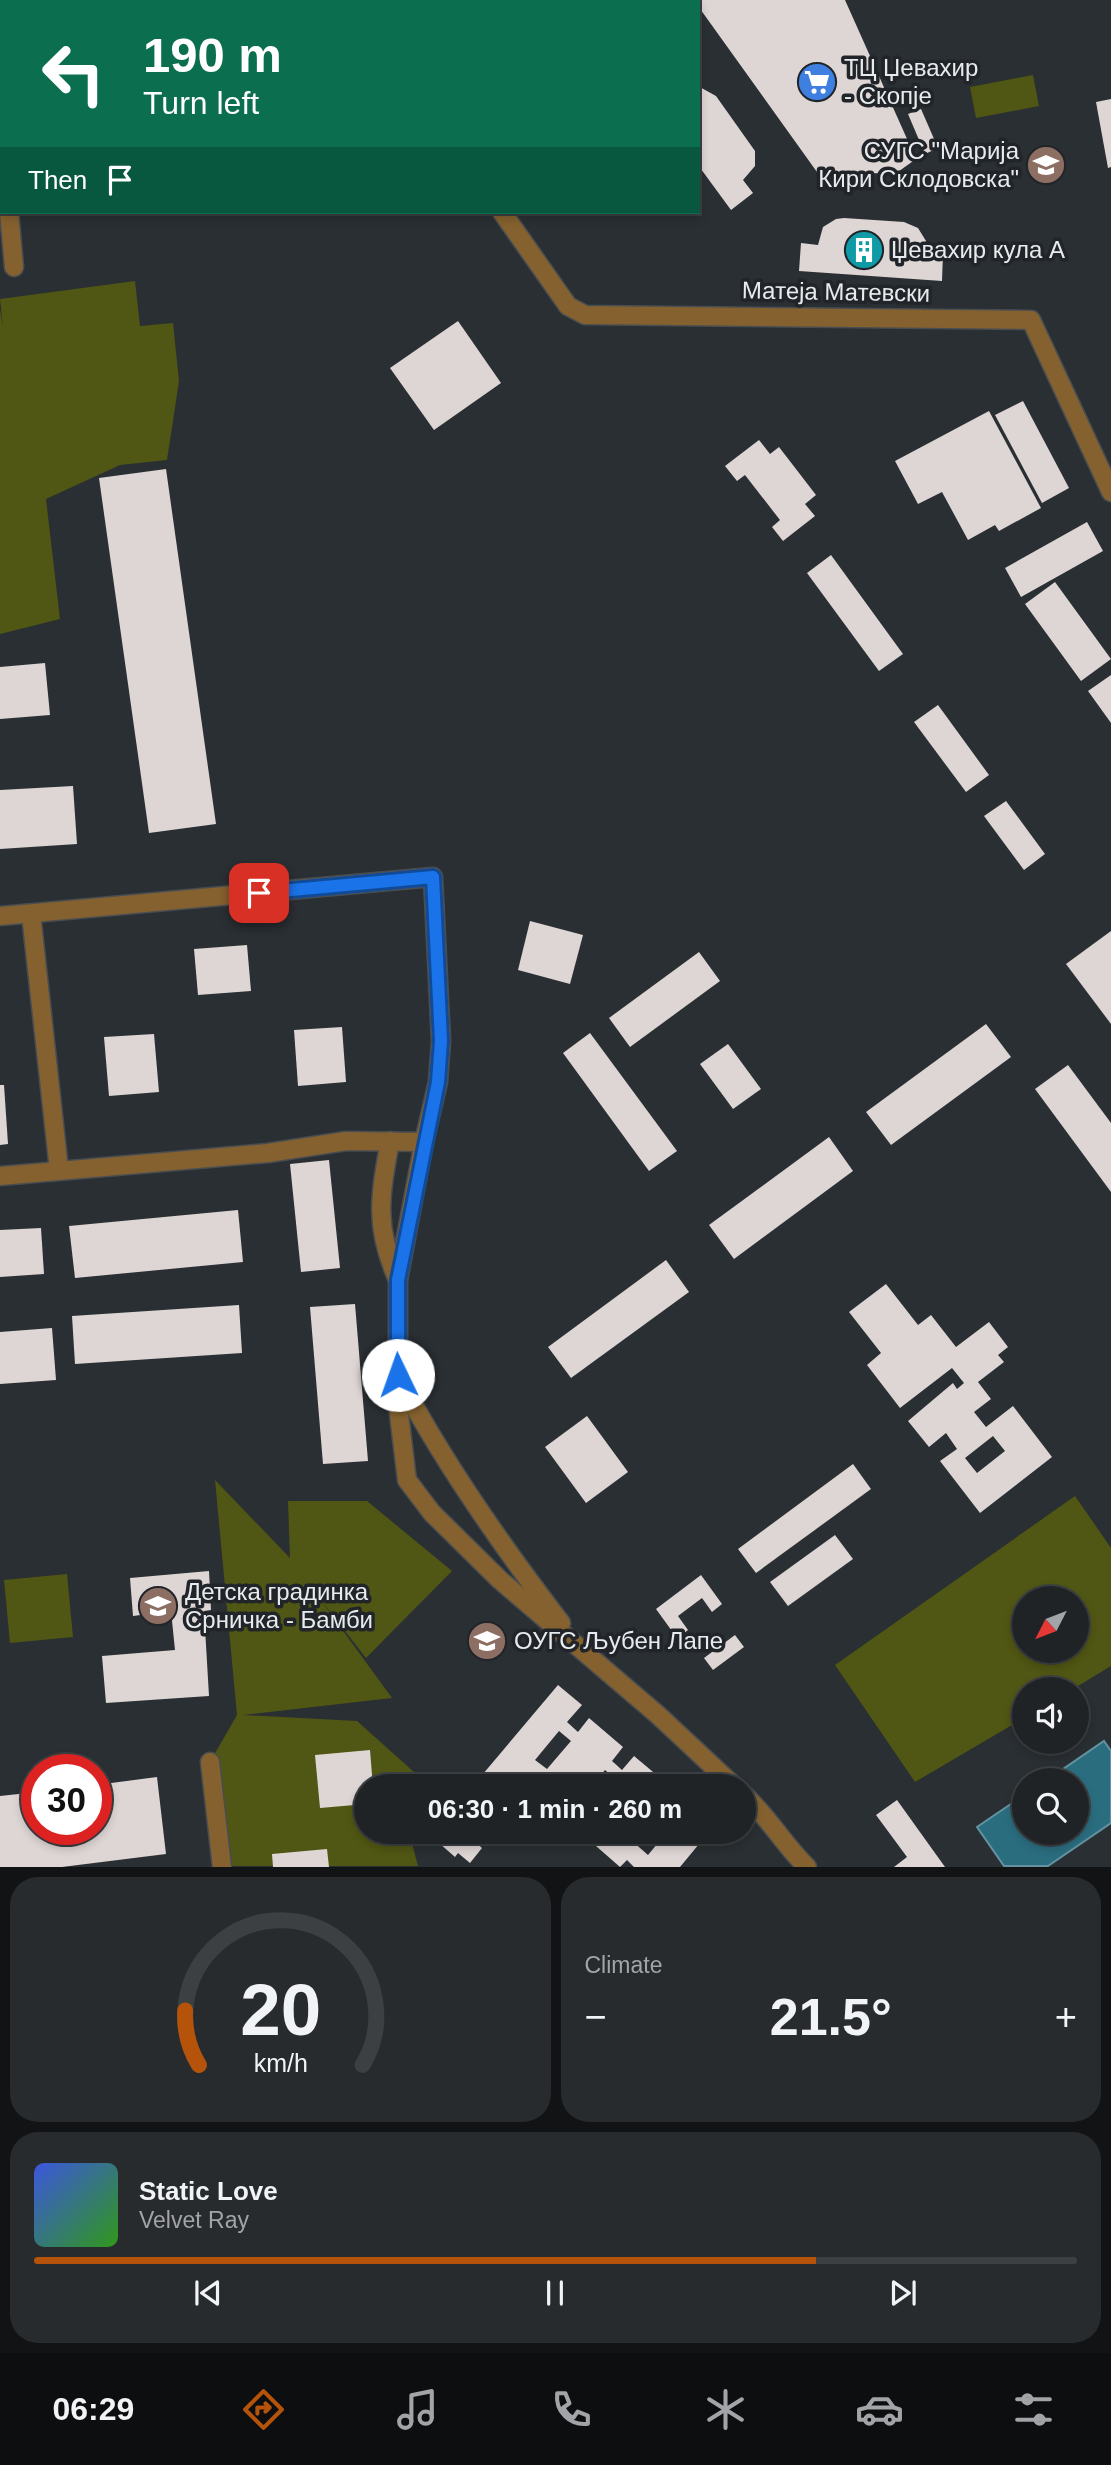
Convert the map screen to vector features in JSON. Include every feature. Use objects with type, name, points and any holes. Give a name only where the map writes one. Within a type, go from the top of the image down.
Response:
[{"type":"street","points":[[9,214],[14,267]]},
{"type":"street","name":"Матеја Матевски","points":[[503,214],[568,306],[585,315],[1031,320],[1111,492]]},
{"type":"street","points":[[0,916],[433,877],[441,1041],[438,1082],[398,1280],[398,1375],[404,1470],[411,1488],[432,1513],[500,1580],[658,1715],[721,1774]]},
{"type":"street","points":[[31,914],[59,1170]]},
{"type":"street","points":[[0,1176],[268,1153],[346,1141],[424,1142]]},
{"type":"street","points":[[390,1141],[379,1203],[381,1234],[398,1280]]},
{"type":"street","points":[[398,1375],[421,1420],[515,1563],[584,1653]]},
{"type":"street","points":[[210,1762],[222,1867]]},
{"type":"street","points":[[756,1805],[784,1845],[793,1867]]},
{"type":"street","points":[[784,1845],[807,1867]]},
{"type":"green space","points":[[1033,75],[1039,106],[976,118],[970,87]]},
{"type":"green space","points":[[135,281],[140,326],[173,323],[179,381],[167,460],[120,465],[46,499],[60,619],[0,634],[0,309],[3,327],[0,299]]},
{"type":"green space","points":[[215,1480],[290,1558],[288,1501],[367,1501],[452,1571],[366,1658],[317,1595],[392,1698],[243,1715],[357,1721],[414,1772],[354,1774],[354,1844],[412,1844],[418,1866],[222,1866],[210,1762],[237,1715]]},
{"type":"green space","points":[[1075,1496],[1111,1548],[1111,1666],[1089,1679],[1089,1677],[1012,1677],[1012,1725],[915,1782],[835,1665]]},
{"type":"green space","points":[[67,1574],[73,1637],[10,1643],[4,1580]]},
{"type":"water","points":[[1104,1741],[1111,1751],[1111,1823],[1089,1838],[1089,1768],[1065,1768],[1089,1754]]},
{"type":"water","points":[[1012,1803],[1012,1845],[1079,1845],[1048,1866],[1004,1866],[977,1827]]},
{"type":"building","name":"ТЦ Џевахир - Скопје","points":[[700,0],[845,0],[916,159],[895,174],[846,172],[827,186],[700,9]]},
{"type":"building","points":[[700,87],[716,96],[755,151],[755,166],[743,180],[753,193],[731,210],[700,168]]},
{"type":"building","points":[[1111,99],[1111,167],[1108,168],[1096,102]]},
{"type":"building","points":[[921,109],[938,148],[925,154],[908,114]]},
{"type":"building","name":"Џевахир кула А","points":[[836,219],[904,222],[918,228],[926,241],[926,252],[943,253],[942,281],[799,271],[801,243],[818,245],[823,227]]},
{"type":"building","points":[[458,321],[501,383],[434,430],[390,368]]},
{"type":"building","points":[[1023,401],[1069,488],[1042,503],[995,415]]},
{"type":"building","points":[[989,411],[1041,508],[999,531],[995,525],[968,540],[942,492],[918,504],[895,461]]},
{"type":"building","points":[[759,440],[770,454],[779,447],[816,495],[805,504],[815,516],[783,541],[772,527],[780,520],[745,475],[737,481],[725,466]]},
{"type":"building","points":[[166,469],[216,824],[149,833],[99,478]]},
{"type":"building","points":[[1087,522],[1103,551],[1021,597],[1005,568]]},
{"type":"building","points":[[831,555],[903,654],[879,671],[807,573]]},
{"type":"building","points":[[1055,582],[1111,659],[1081,681],[1025,604]]},
{"type":"building","points":[[45,663],[50,715],[0,719],[0,667]]},
{"type":"building","points":[[1111,675],[1111,723],[1088,691]]},
{"type":"building","points":[[938,705],[989,775],[966,792],[914,722]]},
{"type":"building","points":[[73,786],[77,844],[0,849],[0,790]]},
{"type":"building","points":[[1006,801],[1045,854],[1024,870],[984,816]]},
{"type":"building","points":[[530,921],[583,935],[570,984],[518,970]]},
{"type":"building","points":[[1111,931],[1111,1024],[1066,964]]},
{"type":"building","points":[[247,945],[251,991],[198,995],[194,949]]},
{"type":"building","points":[[699,952],[720,981],[630,1047],[609,1018]]},
{"type":"building","points":[[986,1024],[1011,1057],[891,1145],[866,1112]]},
{"type":"building","points":[[342,1027],[346,1082],[298,1086],[294,1030]]},
{"type":"building","points":[[590,1033],[677,1151],[649,1171],[563,1053]]},
{"type":"building","points":[[154,1034],[159,1092],[109,1096],[104,1037]]},
{"type":"building","points":[[728,1044],[761,1089],[733,1109],[700,1064]]},
{"type":"building","points":[[1068,1065],[1111,1123],[1111,1192],[1035,1089]]},
{"type":"building","points":[[0,1085],[4,1085],[8,1144],[0,1145]]},
{"type":"building","points":[[829,1137],[853,1171],[734,1259],[709,1225]]},
{"type":"building","points":[[329,1160],[340,1268],[301,1272],[290,1164]]},
{"type":"building","points":[[238,1210],[243,1262],[75,1278],[69,1226]]},
{"type":"building","points":[[41,1228],[44,1274],[0,1277],[0,1230]]},
{"type":"building","points":[[666,1260],[689,1292],[571,1378],[548,1347]]},
{"type":"building","points":[[886,1284],[918,1325],[931,1315],[956,1347],[989,1322],[1008,1347],[998,1355],[1004,1362],[978,1382],[991,1399],[974,1412],[986,1427],[1013,1406],[1052,1457],[980,1513],[940,1461],[957,1449],[946,1433],[929,1447],[908,1421],[953,1383],[957,1389],[964,1383],[952,1368],[900,1408],[867,1365],[881,1353],[849,1312]],"holes":[[[993,1436],[1005,1451],[977,1473],[965,1458]]]},
{"type":"building","points":[[355,1304],[368,1461],[323,1464],[310,1307]]},
{"type":"building","points":[[239,1305],[242,1353],[75,1364],[72,1316]]},
{"type":"building","points":[[52,1328],[56,1380],[0,1384],[0,1332]]},
{"type":"building","points":[[587,1416],[628,1472],[586,1503],[545,1447]]},
{"type":"building","points":[[853,1464],[871,1489],[756,1573],[738,1549]]},
{"type":"building","points":[[835,1535],[853,1559],[788,1606],[770,1582]]},
{"type":"building","points":[[209,1571],[211,1610],[204,1611],[209,1696],[106,1703],[102,1656],[175,1650],[171,1611],[133,1616],[130,1578]]},
{"type":"building","points":[[701,1575],[722,1604],[712,1612],[702,1598],[678,1616],[688,1630],[677,1638],[656,1609]]},
{"type":"building","points":[[735,1635],[744,1647],[713,1670],[704,1658]]},
{"type":"building","points":[[558,1685],[582,1705],[567,1722],[578,1732],[589,1718],[623,1747],[612,1761],[622,1770],[634,1756],[655,1774],[610,1774],[605,1770],[602,1774],[483,1774]],"holes":[[[559,1731],[571,1741],[547,1769],[535,1760]]]},
{"type":"building","points":[[370,1750],[372,1774],[354,1774],[354,1805],[320,1808],[315,1755]]},
{"type":"building","points":[[157,1777],[166,1854],[62,1867],[0,1867],[0,1796],[21,1794],[21,1845],[112,1845],[112,1783]]},
{"type":"building","points":[[897,1800],[945,1867],[894,1867],[907,1857],[876,1815]]},
{"type":"building","points":[[440,1844],[478,1844],[482,1848],[470,1863],[458,1853],[455,1857]]},
{"type":"building","points":[[594,1844],[636,1844],[648,1855],[657,1844],[699,1844],[680,1867],[634,1867],[627,1860],[620,1867]]},
{"type":"building","points":[[327,1849],[329,1867],[273,1867],[272,1854]]},
{"type":"place","name":"ТЦ Џевахир - Скопје","points":[[817,82]]},
{"type":"place","name":"СУГС \"Марија Кири Склодовска\"","points":[[1046,165]]},
{"type":"place","name":"Џевахир кула А","points":[[864,250]]},
{"type":"place","name":"Детска градинка Срничка - Бамби","points":[[158,1606]]},
{"type":"place","name":"ОУГС Љубен Лапе","points":[[487,1641]]},
{"type":"route","points":[[259,893],[433,877],[441,1041],[438,1082],[406,1227],[398,1280],[398,1375]]}]
